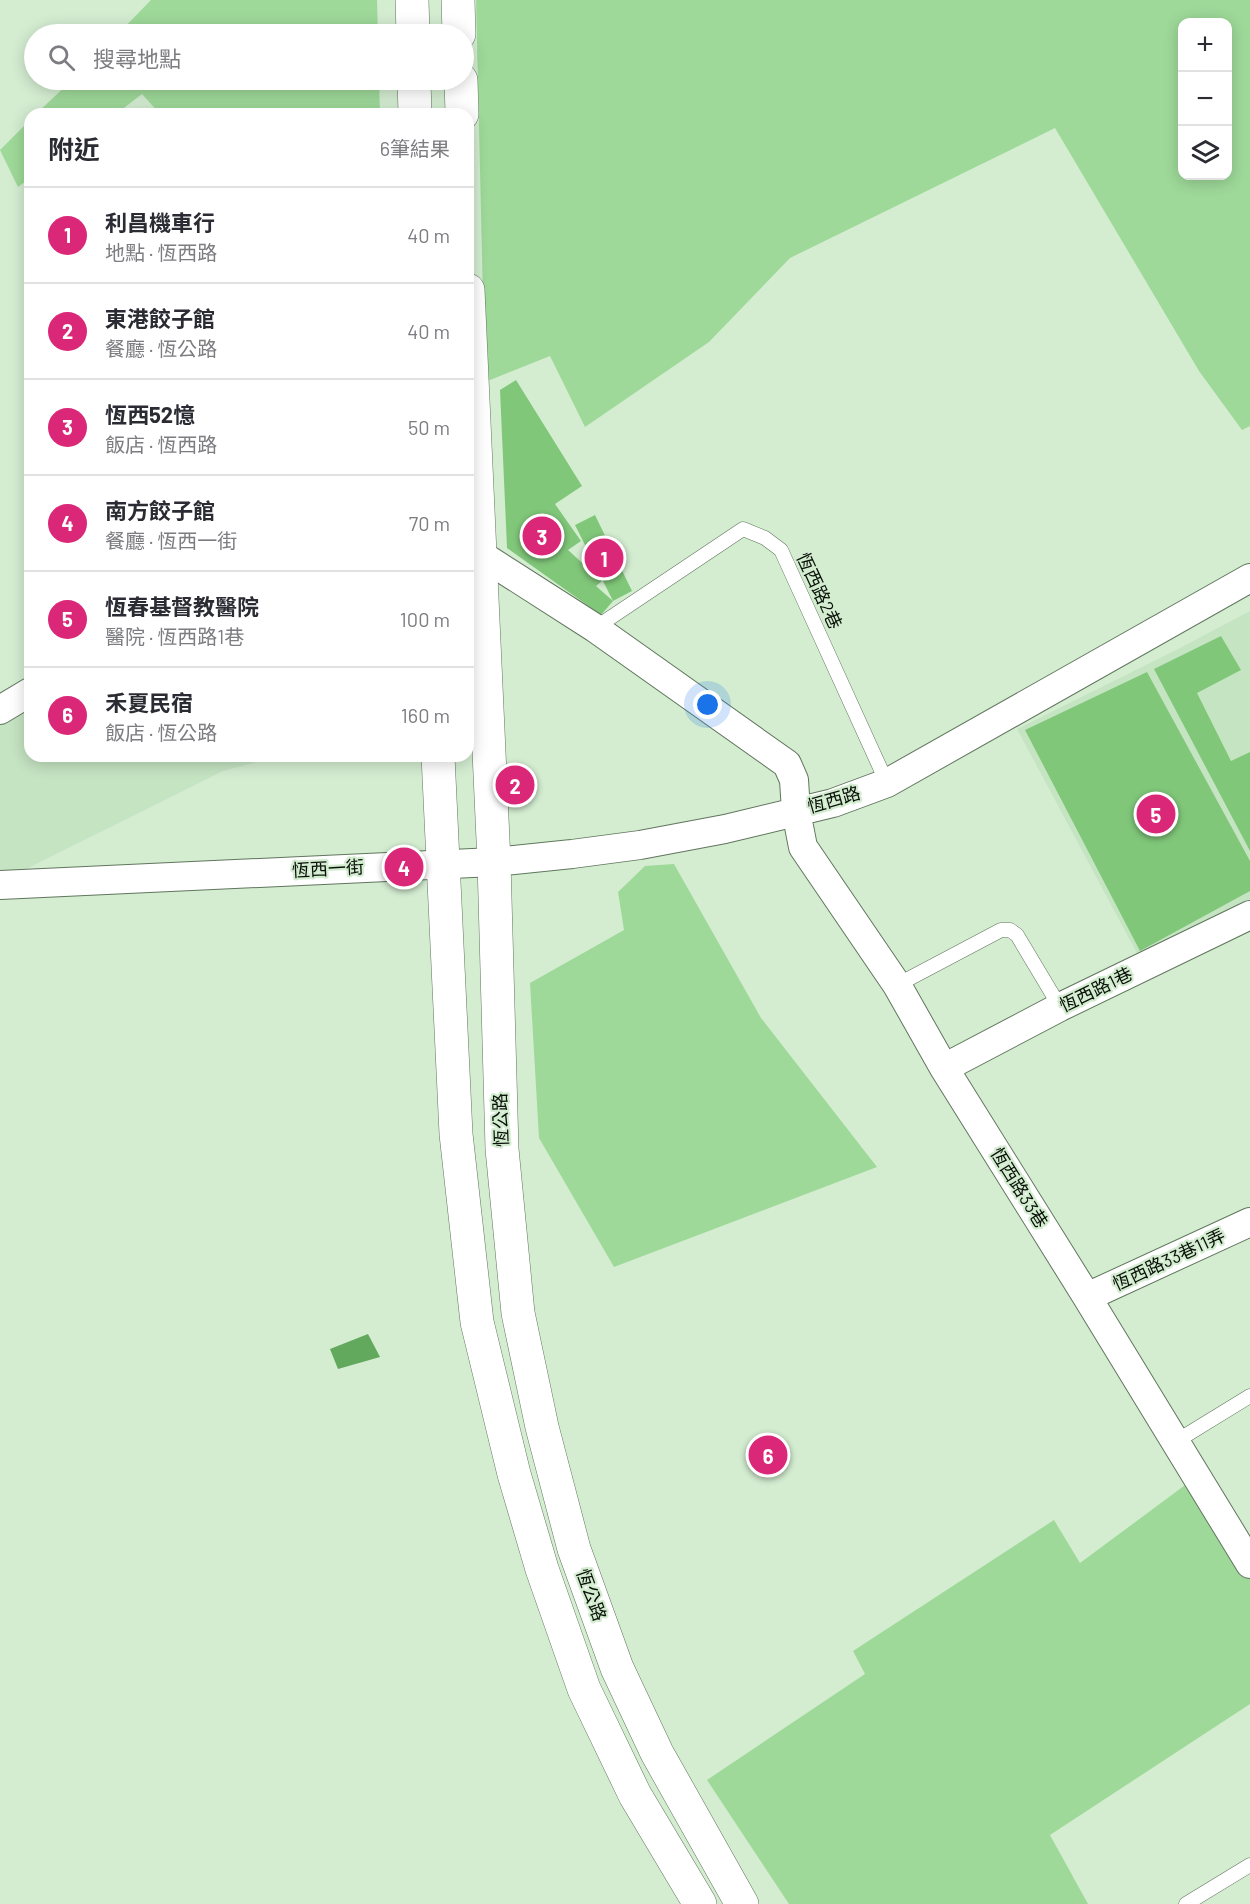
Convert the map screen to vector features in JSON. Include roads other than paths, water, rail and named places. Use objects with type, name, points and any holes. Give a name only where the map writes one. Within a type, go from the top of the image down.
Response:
[{"type":"main road","points":[[412,0],[413,24]]},
{"type":"main road","points":[[458,0],[459,24]]},
{"type":"main road","points":[[414,90],[415,108]]},
{"type":"main road","points":[[461,90],[462,108]]},
{"type":"main road","name":"恆公路","points":[[474,516],[494,862],[502,1149],[518,1313],[542,1427],[574,1549],[617,1668],[657,1753],[742,1904]]},
{"type":"main road","name":"恆公路","points":[[438,762],[456,1134],[477,1322],[514,1474],[542,1569],[584,1689],[635,1795],[700,1904]]},
{"type":"street","name":"恆西路","points":[[475,554],[595,628],[787,764],[794,780],[796,811],[833,804],[887,783],[1250,578]]},
{"type":"street","points":[[0,710],[24,696]]},
{"type":"street","name":"恆西一街","points":[[0,885],[494,862],[640,845],[725,829],[796,811]]},
{"type":"street","name":"恆西路33巷","points":[[796,811],[803,847],[897,985],[944,1068],[1175,1442],[1246,1549]]},
{"type":"street","name":"恆西路1巷","points":[[944,1068],[1060,1007],[1250,915]]},
{"type":"street","name":"恆西路33巷11弄","points":[[1087,1297],[1250,1222]]},
{"type":"lane","name":"恆西路2巷","points":[[595,628],[743,529],[765,538],[781,550],[887,783]]},
{"type":"lane","points":[[897,985],[1001,930],[1010,930],[1017,935],[1060,1007]]},
{"type":"lane","points":[[1175,1442],[1250,1396]]},
{"type":"lane","points":[[1186,1904],[1250,1865]]},
{"type":"place","name":"恆西52憶","points":[[542,536]]},
{"type":"place","name":"利昌機車行","points":[[604,558]]},
{"type":"place","name":"東港餃子館","points":[[515,785]]},
{"type":"place","name":"恆春基督教醫院","points":[[1156,814]]},
{"type":"place","name":"南方餃子館","points":[[404,867]]},
{"type":"place","name":"禾夏民宿","points":[[768,1455]]}]
